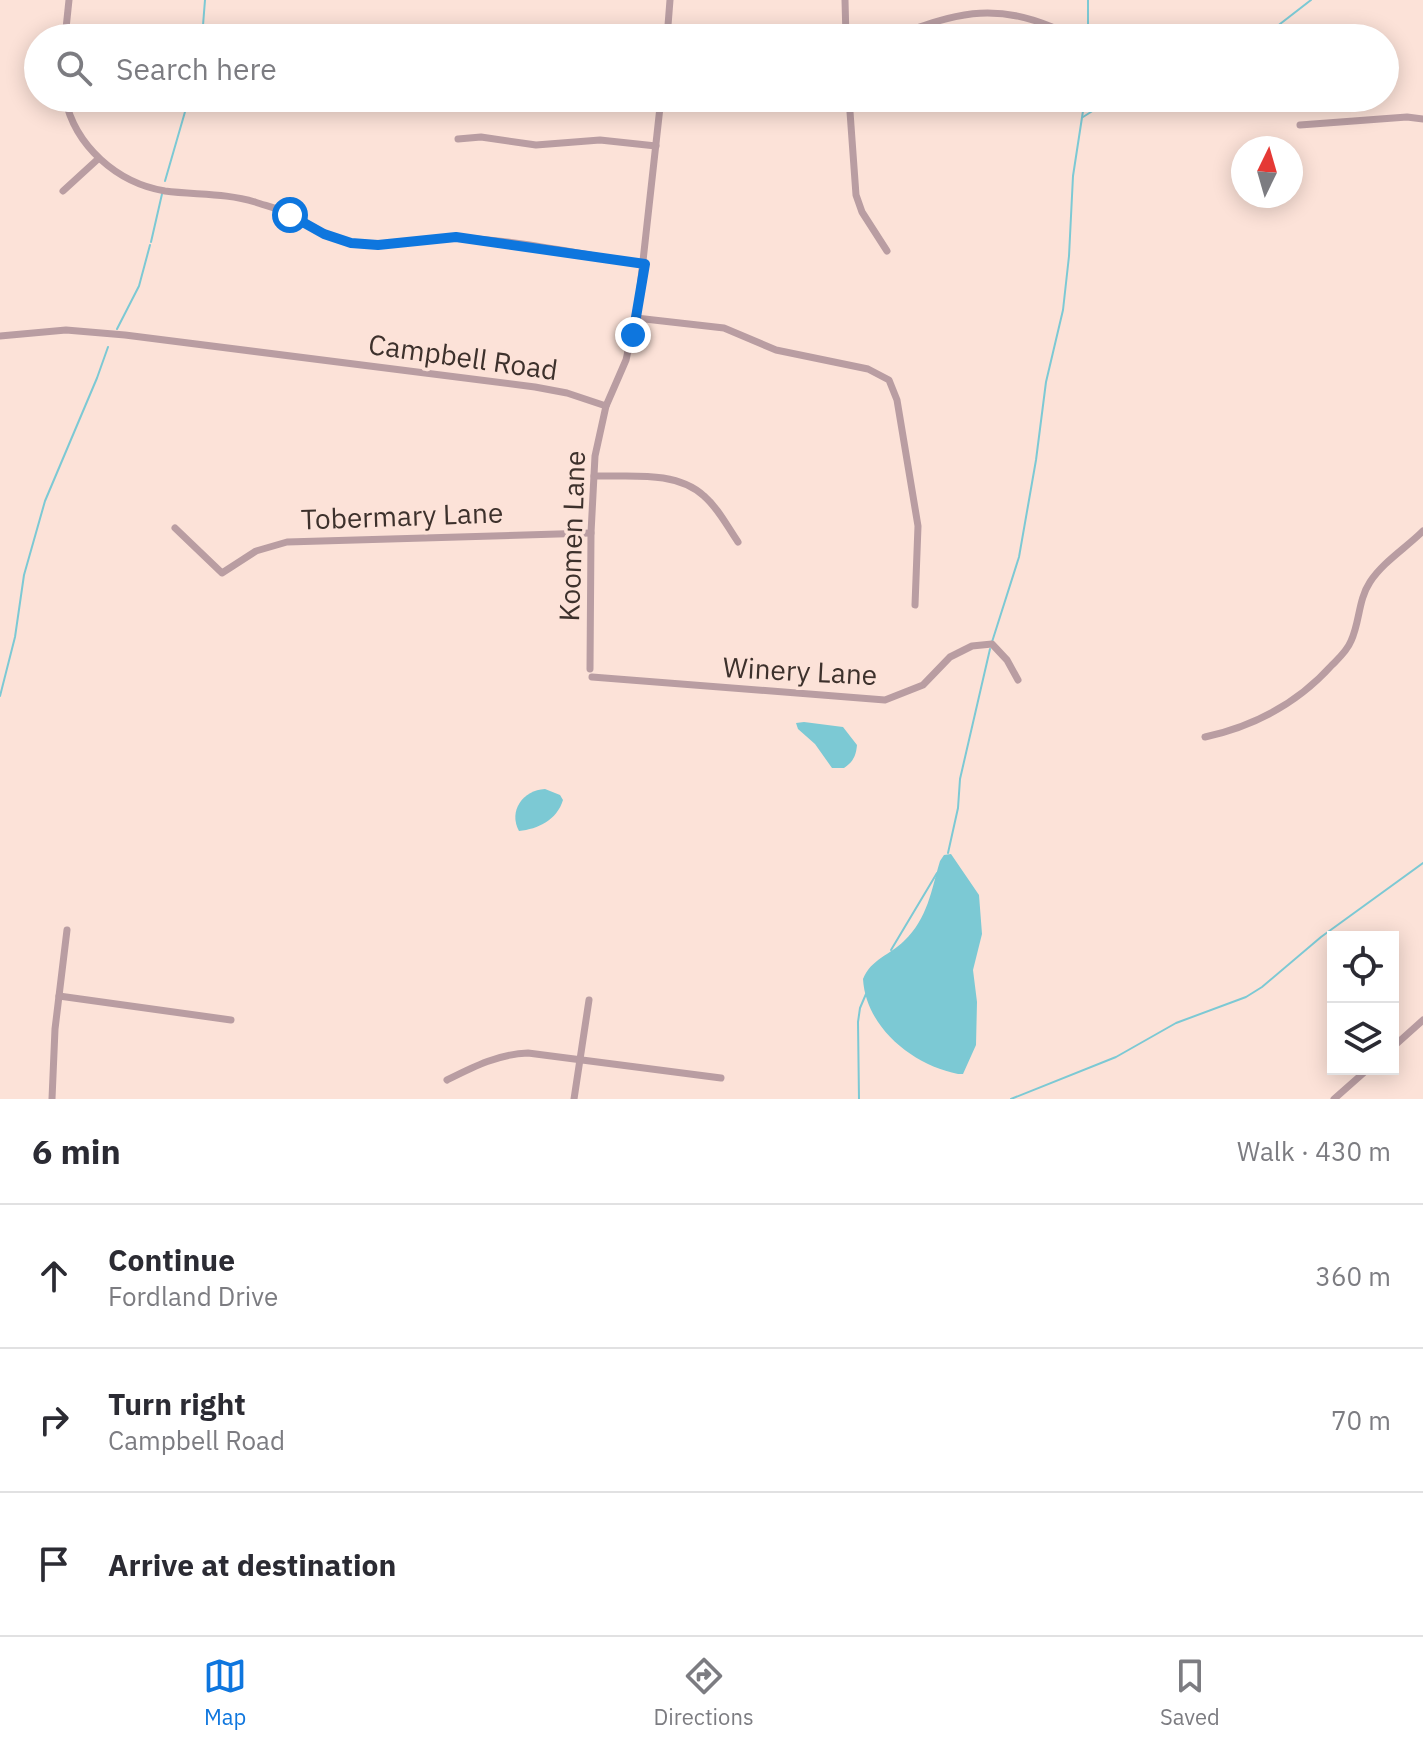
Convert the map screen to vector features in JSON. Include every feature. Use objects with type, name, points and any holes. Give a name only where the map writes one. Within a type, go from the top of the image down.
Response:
[{"type":"street","points":[[66,24],[69,0]]},
{"type":"street","points":[[668,24],[670,0]]},
{"type":"street","points":[[845,0],[846,24]]},
{"type":"street","points":[[927,24],[980,8],[1024,13],[1046,24]]},
{"type":"street","points":[[70,112],[79,135],[98,159],[141,184],[162,190],[243,198],[351,243],[378,245],[456,237],[645,264]]},
{"type":"street","points":[[606,406],[623,368],[636,318],[645,264],[660,112]]},
{"type":"street","points":[[850,112],[856,195],[862,212],[887,251]]},
{"type":"street","points":[[1300,125],[1407,117],[1423,119]]},
{"type":"street","points":[[458,139],[481,137],[536,145],[600,140],[656,146]]},
{"type":"street","points":[[63,191],[98,159]]},
{"type":"street","points":[[636,318],[724,328],[776,350],[868,369],[889,380],[897,400],[918,526],[915,605]]},
{"type":"street","name":"Campbell Road","points":[[0,336],[53,330],[125,335],[535,387],[567,393],[606,406]]},
{"type":"street","name":"Koomen Lane","points":[[591,673],[594,476],[597,443],[606,406]]},
{"type":"street","points":[[594,476],[659,478],[685,483],[710,502],[738,542]]},
{"type":"street","name":"Tobermary Lane","points":[[175,528],[222,573],[256,551],[287,542],[591,533]]},
{"type":"street","points":[[1205,737],[1269,715],[1291,704],[1316,683],[1347,650],[1368,584],[1423,531]]},
{"type":"street","name":"Winery Lane","points":[[591,673],[885,700],[923,685],[950,657],[972,646],[992,644],[1007,660],[1018,680]]},
{"type":"street","points":[[52,1099],[67,930]]},
{"type":"street","points":[[59,996],[231,1020]]},
{"type":"street","points":[[574,1099],[589,1000]]},
{"type":"street","points":[[1399,1042],[1423,1020]]},
{"type":"street","points":[[447,1080],[485,1062],[509,1055],[540,1054],[721,1078]]},
{"type":"street","points":[[1334,1099],[1361,1075]]},
{"type":"water","points":[[796,723],[843,727],[857,745],[852,761],[844,768],[832,768],[815,744],[798,729]]},
{"type":"water","points":[[545,789],[560,795],[563,800],[560,807],[546,822],[519,831],[515,816],[520,803],[530,793]]},
{"type":"water","points":[[951,854],[979,895],[982,934],[973,970],[977,1002],[976,1045],[963,1074],[925,1062],[895,1042],[873,1013],[863,979],[871,967],[912,932],[928,904],[940,861],[944,855]]},
{"type":"waterway","points":[[203,24],[205,0]]},
{"type":"waterway","points":[[1088,0],[1088,24]]},
{"type":"waterway","points":[[1280,24],[1311,0]]},
{"type":"waterway","points":[[165,181],[185,112]]},
{"type":"waterway","points":[[992,642],[1019,557],[1046,382],[1063,310],[1073,176],[1083,112]]},
{"type":"waterway","points":[[1083,117],[1091,112]]},
{"type":"waterway","points":[[151,242],[162,194]]},
{"type":"waterway","points":[[117,329],[139,286],[150,245]]},
{"type":"waterway","points":[[0,696],[15,637],[24,575],[45,501],[108,347]]},
{"type":"waterway","points":[[948,853],[958,808],[960,779],[990,649]]},
{"type":"waterway","points":[[1011,1099],[1116,1057],[1176,1023],[1246,997],[1321,937],[1423,863]]},
{"type":"waterway","points":[[891,950],[937,873]]},
{"type":"waterway","points":[[859,1099],[858,1022],[866,994]]},
{"type":"route","points":[[290,215],[324,234],[364,245],[456,237],[645,264],[633,335]]}]
